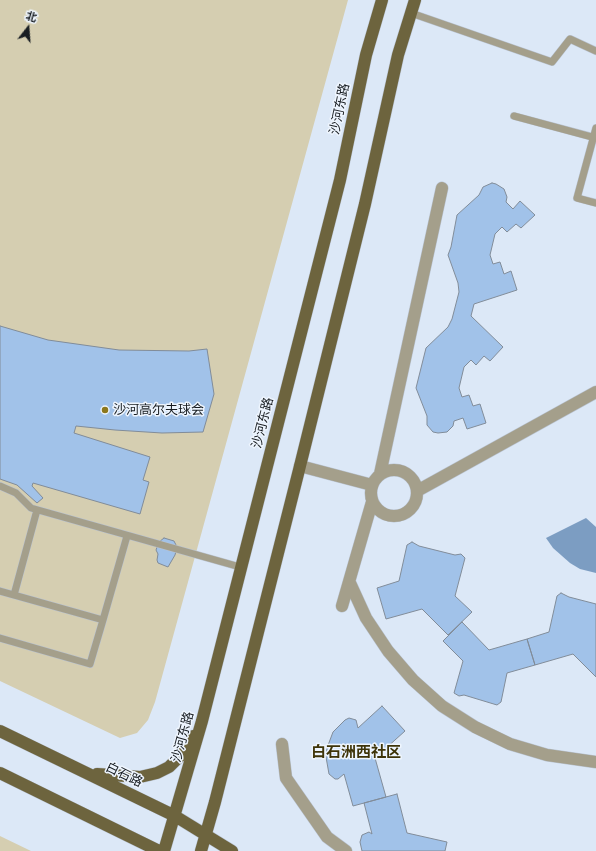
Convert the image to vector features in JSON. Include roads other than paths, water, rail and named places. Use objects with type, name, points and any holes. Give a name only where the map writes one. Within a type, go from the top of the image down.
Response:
[{"type":"main road","name":"沙河东路","points":[[164,851],[202,721],[240,567],[340,180],[366,56],[382,0]]},
{"type":"main road","points":[[201,851],[300,466],[365,204],[392,77],[415,0]]},
{"type":"main road","points":[[81,769],[103,775],[122,777],[140,777],[157,773],[169,767],[180,756],[188,746],[202,721]]},
{"type":"main road","name":"白石路","points":[[0,731],[81,769],[175,816],[232,851]]},
{"type":"main road","points":[[0,774],[159,851]]},
{"type":"street","points":[[380,474],[396,469],[404,471],[413,479],[417,491],[414,505],[409,511],[396,517],[381,513],[372,502],[370,493],[372,485],[380,474],[442,188]]},
{"type":"street","points":[[417,491],[596,392]]},
{"type":"street","points":[[300,466],[372,485]]},
{"type":"street","points":[[342,606],[350,583],[356,555],[372,502]]},
{"type":"street","points":[[350,583],[366,618],[388,651],[413,680],[442,706],[475,727],[510,744],[547,755],[596,762]]},
{"type":"street","points":[[282,744],[286,778],[327,837],[346,851]]},
{"type":"lane","points":[[411,13],[552,62],[570,39],[596,51]]},
{"type":"lane","points":[[514,116],[595,137]]},
{"type":"lane","points":[[596,128],[595,137],[577,198],[596,203]]},
{"type":"lane","points":[[0,486],[16,494],[31,508],[36,510],[240,567]]},
{"type":"lane","points":[[14,595],[36,510]]},
{"type":"lane","points":[[0,638],[90,664],[127,536]]},
{"type":"lane","points":[[0,591],[103,620]]},
{"type":"water","points":[[586,518],[596,527],[596,573],[580,569],[570,563],[553,548],[546,538]]},
{"type":"place","name":"沙河高尔夫球会","points":[[105,410]]},
{"type":"district","name":"白石洲西社区","points":[[356,753]]}]
